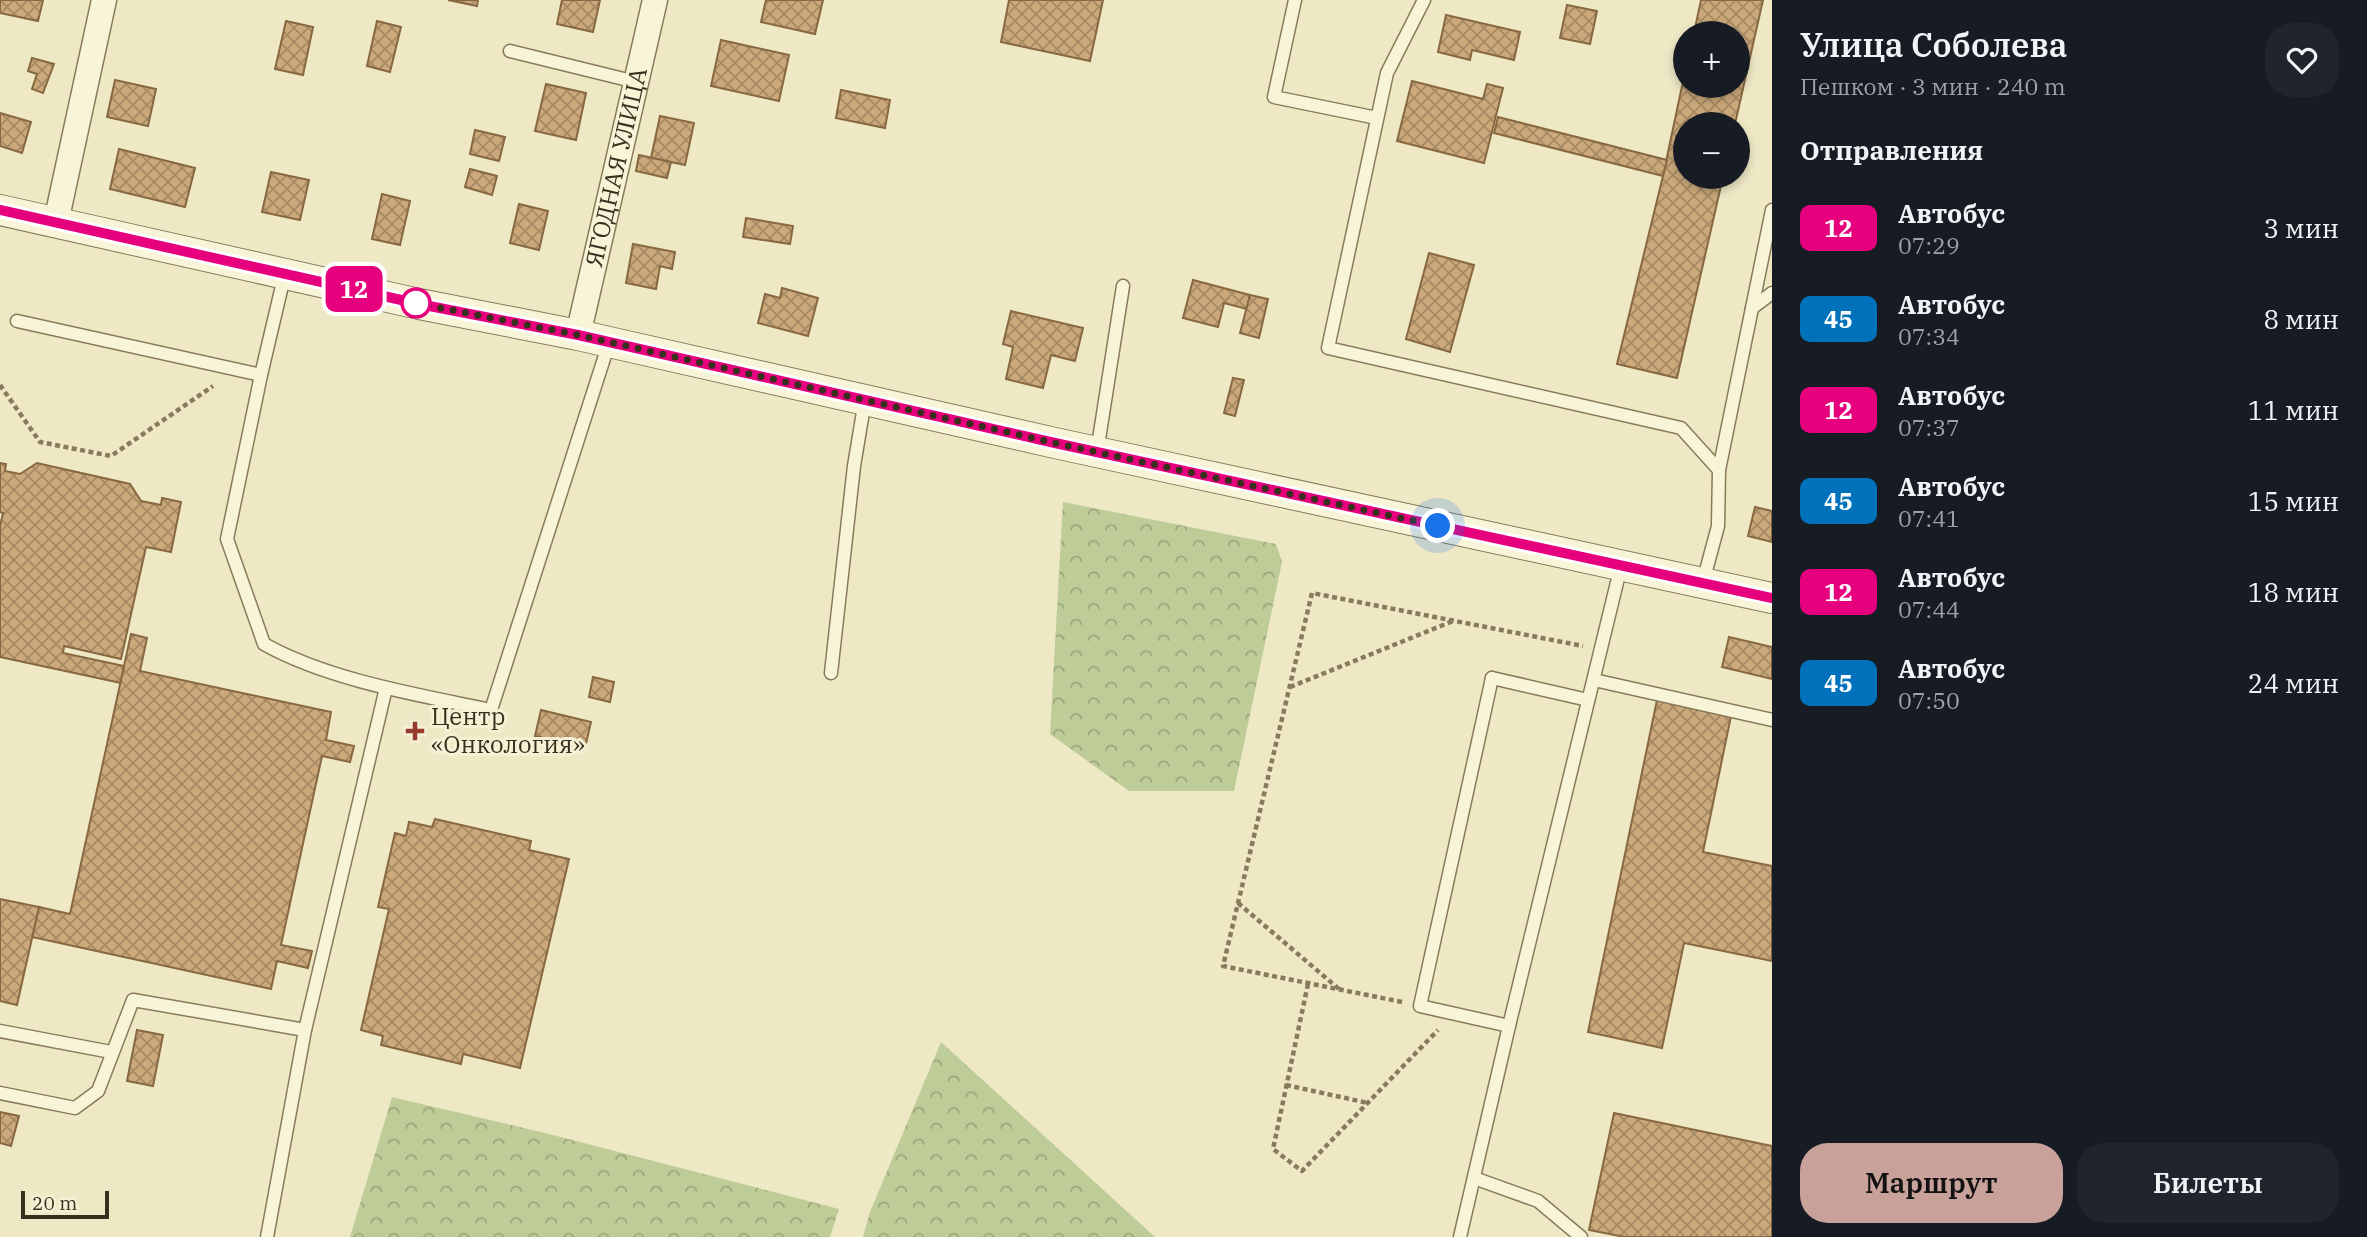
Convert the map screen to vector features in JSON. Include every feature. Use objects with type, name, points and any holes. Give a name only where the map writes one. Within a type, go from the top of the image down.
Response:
[{"type":"street","points":[[56,222],[104,0]]},
{"type":"street","name":"ЯГОДНАЯ УЛИЦА","points":[[578,335],[655,0]]},
{"type":"street","points":[[0,210],[419,304],[578,335],[1097,452],[1772,598]]},
{"type":"lane","points":[[1295,0],[1274,97],[1377,118]]},
{"type":"lane","points":[[1424,0],[1387,73],[1328,348],[1681,428],[1719,470]]},
{"type":"lane","points":[[510,51],[636,82]]},
{"type":"lane","points":[[1703,583],[1718,526],[1719,470],[1772,210]]},
{"type":"lane","points":[[286,273],[261,375],[227,539],[264,644],[288,657],[386,688],[491,710],[609,342]]},
{"type":"lane","points":[[1097,452],[1123,286]]},
{"type":"lane","points":[[1752,308],[1772,293]]},
{"type":"lane","points":[[17,321],[261,375]]},
{"type":"lane","points":[[831,673],[854,466],[865,399]]},
{"type":"lane","points":[[1460,1237],[1621,566]]},
{"type":"lane","points":[[1509,1026],[1420,1006],[1492,678],[1588,700]]},
{"type":"lane","points":[[1594,680],[1772,720]]},
{"type":"lane","points":[[267,1237],[305,1030],[386,688]]},
{"type":"lane","points":[[0,1093],[75,1108],[98,1091],[133,1000],[305,1030]]},
{"type":"lane","points":[[0,1031],[111,1052]]},
{"type":"lane","points":[[1474,1178],[1538,1201],[1581,1237]]},
{"type":"path","points":[[0,385],[40,442],[111,456],[239,368]]},
{"type":"path","points":[[1420,1006],[1223,966],[1312,593],[1601,649]]},
{"type":"path","points":[[1290,687],[1454,621]]},
{"type":"path","points":[[1238,903],[1340,990]]},
{"type":"path","points":[[1308,984],[1273,1149],[1302,1171],[1454,1014]]},
{"type":"path","points":[[1286,1085],[1368,1103]]},
{"type":"green space","points":[[1063,502],[1276,544],[1282,562],[1234,791],[1129,791],[1050,734]]},
{"type":"green space","points":[[941,1042],[1155,1237],[863,1237],[870,1212]]},
{"type":"green space","points":[[392,1097],[545,1133],[839,1209],[830,1237],[350,1237]]},
{"type":"building","points":[[0,0],[43,0],[38,21],[0,13]]},
{"type":"building","points":[[448,0],[478,0],[477,6]]},
{"type":"building","points":[[562,0],[600,0],[593,32],[557,24]]},
{"type":"building","points":[[766,0],[823,0],[815,34],[761,22]]},
{"type":"building","points":[[1009,0],[1103,0],[1090,61],[1001,42]]},
{"type":"building","points":[[1701,0],[1763,0],[1750,58],[1750,21],[1697,21]]},
{"type":"building","points":[[1567,5],[1597,11],[1590,44],[1560,38]]},
{"type":"building","points":[[1446,15],[1520,32],[1514,60],[1472,50],[1470,60],[1438,52]]},
{"type":"building","points":[[286,21],[313,27],[303,75],[275,69]]},
{"type":"building","points":[[377,21],[401,27],[390,72],[367,66]]},
{"type":"building","points":[[721,40],[789,55],[779,101],[711,86]]},
{"type":"building","points":[[32,58],[54,64],[43,93],[32,89],[37,74],[28,71]]},
{"type":"building","points":[[115,80],[156,89],[148,126],[107,117]]},
{"type":"building","points":[[1412,81],[1483,99],[1487,84],[1503,88],[1484,163],[1397,141]]},
{"type":"building","points":[[546,84],[586,93],[576,140],[535,131]]},
{"type":"building","points":[[841,90],[890,100],[885,128],[836,118]]},
{"type":"building","points":[[1680,98],[1741,98],[1738,112],[1677,112]]},
{"type":"building","points":[[0,113],[31,122],[22,153],[0,146]]},
{"type":"building","points":[[660,116],[694,123],[685,165],[651,158]]},
{"type":"building","points":[[1498,117],[1667,160],[1663,176],[1494,133]]},
{"type":"building","points":[[1673,129],[1673,189],[1720,189],[1677,378],[1617,364]]},
{"type":"building","points":[[475,130],[505,137],[499,161],[470,154]]},
{"type":"building","points":[[119,149],[195,168],[185,207],[110,189]]},
{"type":"building","points":[[639,155],[671,162],[667,178],[636,171]]},
{"type":"building","points":[[470,169],[497,176],[492,195],[465,187]]},
{"type":"building","points":[[271,172],[309,180],[300,220],[262,212]]},
{"type":"building","points":[[382,194],[410,201],[400,245],[372,239]]},
{"type":"building","points":[[519,204],[548,211],[539,250],[510,243]]},
{"type":"building","points":[[746,218],[793,226],[790,244],[743,237]]},
{"type":"building","points":[[633,244],[675,252],[672,269],[660,266],[656,289],[626,283]]},
{"type":"building","points":[[1429,253],[1474,265],[1450,352],[1406,339]]},
{"type":"building","points":[[1193,280],[1250,295],[1247,309],[1224,303],[1218,327],[1183,318]]},
{"type":"building","points":[[782,288],[818,298],[808,336],[758,323],[765,294],[780,298]]},
{"type":"building","points":[[1250,295],[1268,299],[1259,338],[1240,333]]},
{"type":"building","points":[[1011,311],[1083,328],[1075,361],[1051,355],[1043,388],[1006,379],[1013,347],[1003,344]]},
{"type":"building","points":[[1233,378],[1244,380],[1235,416],[1224,413]]},
{"type":"building","points":[[0,463],[6,464],[5,471],[20,474],[37,463],[130,484],[141,501],[161,505],[162,498],[181,502],[171,552],[146,547],[121,659],[64,646],[63,653],[124,666],[121,683],[0,657],[0,526],[3,513],[0,512]]},
{"type":"building","points":[[1755,507],[1772,511],[1772,542],[1748,536]]},
{"type":"building","points":[[131,634],[147,638],[140,671],[331,712],[326,740],[354,746],[350,762],[322,756],[281,945],[312,951],[308,968],[277,961],[271,989],[32,937],[39,907],[70,914]]},
{"type":"building","points":[[1729,637],[1772,647],[1772,679],[1722,667]]},
{"type":"building","points":[[593,677],[614,682],[610,702],[589,697]]},
{"type":"building","points":[[1657,700],[1731,716],[1703,852],[1772,866],[1772,961],[1684,943],[1662,1048],[1588,1032]]},
{"type":"building","points":[[541,710],[591,722],[585,748],[535,736]]},
{"type":"building","points":[[435,819],[531,841],[529,850],[569,859],[520,1068],[463,1054],[461,1064],[381,1045],[383,1036],[361,1030],[389,909],[378,907],[395,833],[406,836],[409,822],[432,827]]},
{"type":"building","points":[[0,899],[39,907],[17,1005],[0,1001]]},
{"type":"building","points":[[137,1030],[163,1035],[153,1086],[127,1081]]},
{"type":"building","points":[[0,1112],[19,1116],[11,1146],[0,1143]]},
{"type":"building","points":[[1614,1113],[1772,1146],[1772,1237],[1625,1237],[1589,1230]]},
{"type":"bus line","name":"12","points":[[0,210],[419,304],[578,335],[1055,443],[1772,598]]},
{"type":"place","name":"Центр «Онкология»","points":[[415,731]]},
{"type":"route","points":[[416,303],[578,335],[1438,526]]}]
